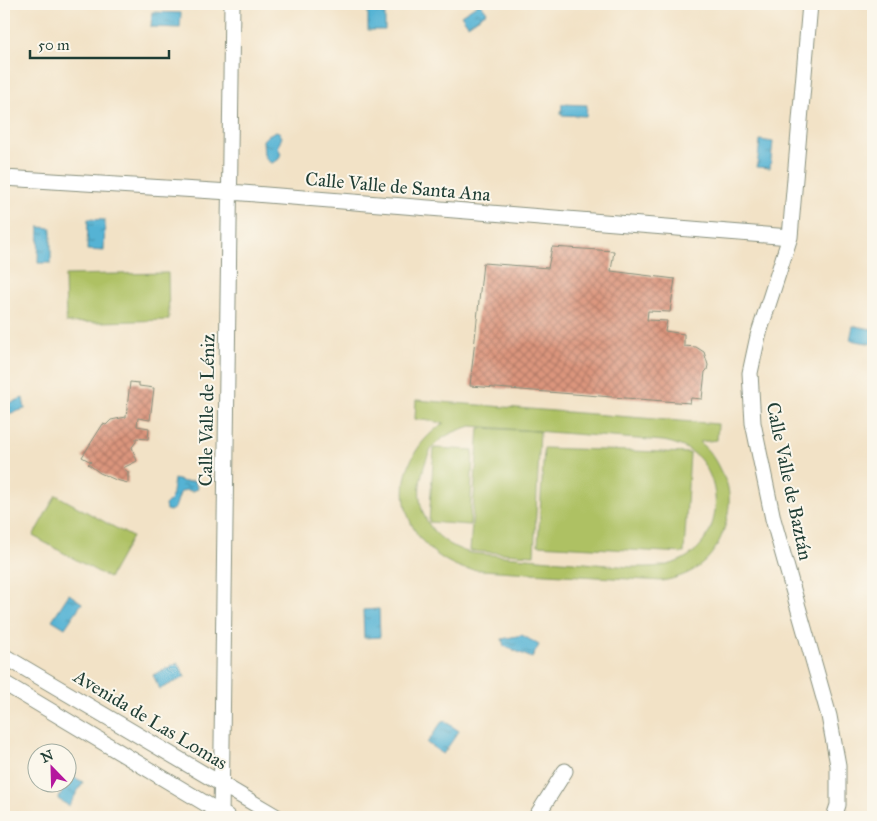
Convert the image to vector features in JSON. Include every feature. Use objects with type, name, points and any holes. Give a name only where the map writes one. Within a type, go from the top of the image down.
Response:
[{"type":"street","name":"Calle Valle de Léniz","points":[[223,816],[220,784],[232,4]]},
{"type":"street","name":"Calle Valle de Baztán","points":[[810,4],[790,237],[758,336],[750,373],[753,423],[773,519],[829,716],[838,765],[838,805],[834,817]]},
{"type":"street","name":"Calle Valle de Santa Ana","points":[[4,178],[230,192],[790,237]]},
{"type":"street","name":"Avenida de Las Lomas","points":[[4,656],[277,817]]},
{"type":"street","points":[[4,683],[223,816]]},
{"type":"street","points":[[536,817],[566,771]]},
{"type":"green space","points":[[168,273],[169,320],[66,323],[65,275]]},
{"type":"green space","points":[[416,400],[718,424],[717,440],[699,442],[714,458],[727,484],[728,510],[721,538],[710,556],[694,570],[685,575],[662,581],[465,569],[441,558],[423,542],[411,524],[405,503],[405,481],[411,460],[424,440],[444,423],[415,419]],"holes":[[[471,426],[663,441],[683,447],[700,459],[708,472],[713,486],[715,501],[714,516],[710,530],[703,542],[692,553],[679,561],[667,565],[630,567],[470,553],[456,548],[434,531],[422,509],[420,482],[431,450],[446,436]]]},
{"type":"green space","points":[[479,428],[540,431],[534,555],[470,551]]},
{"type":"green space","points":[[434,448],[473,450],[470,525],[429,522]]},
{"type":"green space","points":[[544,448],[690,453],[684,553],[538,545]]},
{"type":"green space","points":[[56,495],[132,537],[109,578],[33,536]]},
{"type":"water","points":[[368,4],[385,4],[385,30],[368,30]]},
{"type":"water","points":[[481,4],[487,12],[468,25],[461,15]]},
{"type":"water","points":[[152,12],[181,13],[180,28],[151,27]]},
{"type":"water","points":[[562,104],[587,105],[586,116],[561,115]]},
{"type":"water","points":[[276,131],[282,137],[278,147],[281,154],[278,160],[272,163],[264,155],[263,140]]},
{"type":"water","points":[[760,140],[773,142],[770,168],[757,167]]},
{"type":"water","points":[[88,219],[105,220],[104,251],[87,250]]},
{"type":"water","points":[[39,227],[51,228],[51,263],[38,263]]},
{"type":"water","points":[[853,326],[873,329],[873,344],[850,340]]},
{"type":"water","points":[[4,397],[10,403],[23,398],[25,409],[4,415]]},
{"type":"water","points":[[174,479],[185,482],[194,481],[198,489],[192,491],[185,490],[180,493],[175,508],[170,511],[166,510],[165,505],[171,499]]},
{"type":"water","points":[[69,594],[82,603],[65,628],[52,620]]},
{"type":"water","points":[[379,609],[380,637],[364,638],[363,610]]},
{"type":"water","points":[[522,635],[539,645],[532,658],[504,646],[502,639]]},
{"type":"water","points":[[178,663],[185,677],[160,689],[153,675]]},
{"type":"water","points":[[443,720],[459,731],[443,754],[427,743]]},
{"type":"water","points":[[78,779],[83,782],[78,791]]},
{"type":"water","points":[[61,794],[76,794],[69,806],[58,799]]},
{"type":"building","points":[[552,247],[614,251],[611,271],[675,279],[670,312],[648,311],[647,320],[667,321],[665,331],[684,334],[684,346],[696,347],[704,352],[708,365],[705,372],[702,399],[691,398],[690,403],[470,386],[483,263],[548,268]]},
{"type":"building","points":[[130,382],[139,383],[139,386],[154,388],[150,420],[138,418],[137,426],[149,428],[148,439],[136,438],[136,442],[132,447],[137,461],[123,468],[128,472],[128,483],[100,473],[88,464],[91,462],[82,457],[103,424],[106,425],[111,420],[126,417]]}]
